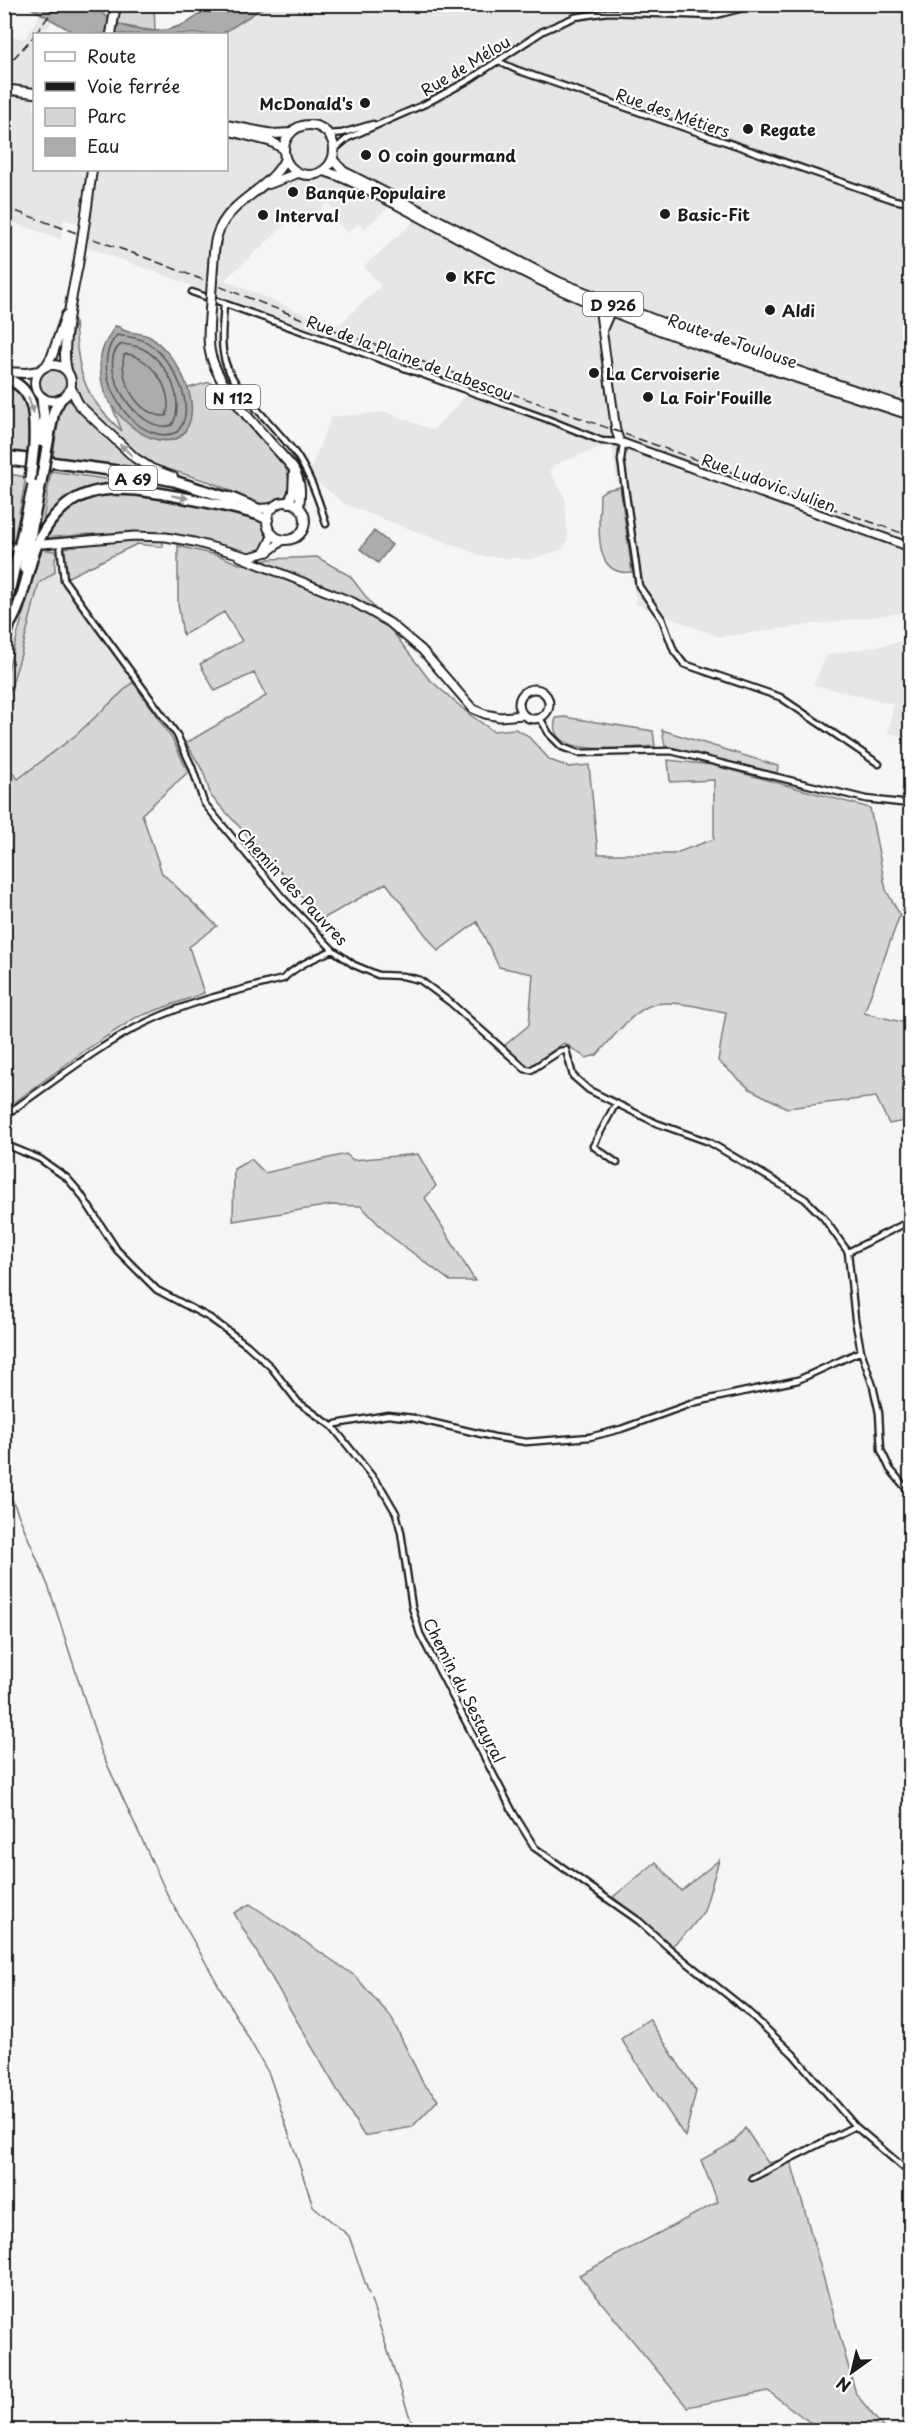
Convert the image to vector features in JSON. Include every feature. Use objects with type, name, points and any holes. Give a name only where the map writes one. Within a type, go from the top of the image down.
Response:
[{"type":"highway","points":[[4,378],[23,388],[32,404],[40,446]]},
{"type":"highway","points":[[8,618],[21,581],[45,417],[42,398]]},
{"type":"highway","points":[[40,446],[60,400]]},
{"type":"highway","name":"A 69","points":[[4,458],[151,476],[235,500]]},
{"type":"highway","points":[[4,643],[35,481]]},
{"type":"highway","points":[[8,618],[16,613],[33,556],[43,532],[64,507],[90,492],[111,488],[132,488],[227,506],[256,514]]},
{"type":"main road","points":[[111,33],[116,4]]},
{"type":"main road","points":[[4,89],[33,93]]},
{"type":"main road","points":[[228,124],[273,134],[291,133],[302,126],[312,125],[328,134],[335,149],[333,160],[324,171]]},
{"type":"main road","points":[[228,131],[272,142],[284,149]]},
{"type":"main road","points":[[291,133],[284,149],[285,159],[298,173]]},
{"type":"main road","name":"N 112","points":[[285,159],[280,170],[265,186],[233,210],[220,228],[214,246],[210,355],[226,389],[293,468],[299,479],[301,495],[299,507]]},
{"type":"main road","name":"D 926","points":[[333,160],[343,171],[558,282],[706,340],[910,409]]},
{"type":"main road","points":[[67,372],[64,356],[92,171]]},
{"type":"main road","name":"D 926","points":[[298,173],[309,176],[324,171]]},
{"type":"main road","name":"Route de Toulouse","points":[[324,171],[367,189],[506,264],[599,306],[704,345],[910,415]]},
{"type":"main road","name":"N 112","points":[[265,186],[298,173]]},
{"type":"main road","points":[[4,372],[26,373],[42,369],[60,366],[70,377],[71,388],[65,398],[54,402],[42,398],[34,382],[42,369],[52,356],[71,300]]},
{"type":"main road","name":"A 69","points":[[71,388],[79,405],[144,464],[160,473],[200,485],[235,500]]},
{"type":"main road","name":"A 69","points":[[4,458],[174,485],[221,499],[256,514]]},
{"type":"main road","points":[[289,503],[293,492],[293,468]]},
{"type":"main road","points":[[235,500],[259,509],[289,503],[299,507],[305,516],[303,530],[295,538],[283,540],[273,534],[268,520],[273,508]]},
{"type":"main road","points":[[256,514],[268,520]]},
{"type":"street","name":"Rue de Mélou","points":[[335,149],[345,140],[469,80],[543,31],[585,15],[608,12],[702,16],[759,4]]},
{"type":"street","name":"Rue des Métiers","points":[[497,62],[871,192],[910,203]]},
{"type":"street","name":"Rue de Mélou","points":[[328,134],[342,133],[393,118]]},
{"type":"street","name":"Rue de la Plaine de Labescou","points":[[192,292],[537,415],[602,441],[621,443]]},
{"type":"street","points":[[224,303],[222,346],[227,368],[296,454],[319,501],[326,524]]},
{"type":"street","points":[[599,306],[621,443],[621,460],[639,586],[662,619],[674,651],[684,664],[780,697],[879,764]]},
{"type":"street","points":[[602,331],[611,310]]},
{"type":"street","name":"Rue Ludovic Julien","points":[[621,443],[910,547]]},
{"type":"street","points":[[263,554],[273,534]]},
{"type":"street","points":[[44,544],[134,536],[166,537],[194,542],[240,556],[353,602],[390,623],[422,650],[473,709],[484,714],[506,716],[521,712]]},
{"type":"street","points":[[240,556],[263,554],[274,549],[283,540]]},
{"type":"street","name":"Chemin des Pauvres","points":[[60,542],[64,580],[177,735],[192,767],[204,803],[282,897],[333,950],[354,965],[378,975],[403,976],[420,980],[451,1003],[525,1069],[535,1068],[560,1051],[566,1050],[575,1079],[589,1090],[656,1124],[709,1142],[772,1178],[805,1199],[823,1217],[848,1252]]},
{"type":"street","points":[[540,691],[546,695],[549,705],[546,713],[540,718],[529,719],[521,712],[520,699],[525,692],[540,691]]},
{"type":"street","points":[[540,718],[549,734],[562,747],[578,753],[671,751],[866,799],[910,804]]},
{"type":"street","points":[[4,1116],[93,1055],[145,1023],[204,999],[283,979],[306,962],[333,950]]},
{"type":"street","points":[[616,1103],[593,1146],[617,1164]]},
{"type":"street","name":"Chemin du Sestayral","points":[[4,1144],[40,1159],[67,1178],[80,1193],[117,1250],[157,1290],[210,1318],[247,1345],[271,1367],[298,1402],[333,1426],[391,1502],[401,1532],[412,1607],[420,1634],[514,1814],[535,1848],[639,1921],[670,1950],[745,2009],[793,2054],[855,2126],[910,2173]]},
{"type":"street","points":[[910,1221],[848,1252],[855,1319],[861,1351],[879,1413],[881,1450],[890,1469],[910,1493]]},
{"type":"street","points":[[333,1426],[388,1415],[413,1418],[526,1442],[590,1437],[621,1429],[696,1402],[798,1380],[861,1351]]},
{"type":"street","points":[[752,2178],[855,2126]]},
{"type":"shaded area","points":[[267,5],[910,5],[910,622],[901,613],[719,637],[636,604],[612,447],[602,447],[554,465],[550,471],[565,498],[568,541],[561,550],[531,559],[482,556],[346,505],[308,475],[331,417],[386,412],[433,430],[475,387],[441,377],[87,247],[98,171],[228,171],[228,33],[224,33]],"holes":[[[328,203],[340,217],[336,220],[347,233],[359,223],[364,229],[391,205],[414,218],[410,225],[364,266],[381,286],[339,325],[302,313],[225,280],[292,219],[300,227]]]},
{"type":"shaded area","points":[[41,13],[53,20],[44,33],[33,33],[33,171],[87,171],[78,223],[64,219],[61,239],[5,220],[5,35],[25,39]]},
{"type":"shaded area","points":[[55,572],[133,682],[76,735],[17,779],[5,764],[5,706],[39,583]]},
{"type":"shaded area","points":[[910,640],[910,738],[888,733],[894,704],[813,685],[827,655]]},
{"type":"green space","points":[[121,5],[154,5],[155,31],[118,25]]},
{"type":"green space","points":[[75,322],[78,356],[85,383],[99,407],[122,431],[111,404],[124,419],[151,437],[170,440],[180,437],[190,403],[188,388],[210,382],[229,405],[238,407],[275,450],[288,476],[289,487],[284,498],[264,505],[210,482],[148,463],[80,403],[75,389],[76,378],[69,364],[68,351]]},
{"type":"green space","points":[[53,368],[63,373],[68,383],[63,393],[53,398],[43,393],[38,383],[43,373]]},
{"type":"green space","points":[[4,382],[22,394],[26,403],[30,423],[30,454],[5,450]]},
{"type":"green space","points":[[69,400],[140,466],[139,469],[53,457],[59,411],[61,406]]},
{"type":"green space","points":[[51,471],[159,487],[204,498],[139,486],[102,487],[84,493],[66,504],[46,521],[43,520]]},
{"type":"green space","points":[[4,473],[26,477],[14,541],[5,542]]},
{"type":"green space","points":[[620,487],[632,572],[619,571],[609,566],[603,557],[600,545],[600,494]]},
{"type":"green space","points":[[112,492],[235,511],[263,523],[266,531],[265,542],[258,551],[245,553],[190,537],[169,534],[127,532],[44,538],[64,513],[82,502]]},
{"type":"green space","points":[[147,540],[163,541],[163,547],[137,544],[66,578],[64,550],[66,547]]},
{"type":"green space","points":[[178,546],[220,556],[239,564],[254,564],[269,559],[317,557],[350,576],[428,678],[469,714],[493,731],[515,729],[527,735],[550,760],[569,767],[589,765],[598,854],[673,854],[714,839],[714,780],[670,782],[668,760],[712,765],[870,808],[886,890],[900,915],[864,1013],[910,1024],[910,1120],[889,1124],[876,1097],[787,1108],[750,1089],[718,1061],[726,1012],[682,1004],[664,1003],[648,1006],[624,1025],[597,1055],[586,1058],[564,1043],[529,1067],[504,1046],[529,1025],[533,974],[499,967],[477,922],[438,951],[386,883],[321,920],[272,862],[211,796],[203,771],[186,743],[266,696],[254,673],[215,691],[200,664],[242,641],[224,612],[183,635],[178,603]]},
{"type":"green space","points":[[41,549],[55,551],[57,556],[55,572],[39,583],[5,706],[5,680]]},
{"type":"green space","points":[[133,682],[173,740],[188,772],[142,814],[162,873],[217,926],[189,947],[204,993],[135,1018],[87,1049],[12,1104],[4,1047],[5,764],[18,779],[76,735]]},
{"type":"green space","points":[[564,717],[653,731],[655,746],[610,749],[575,746],[562,740],[555,731],[556,718]]},
{"type":"green space","points":[[662,730],[778,766],[777,773],[665,746]]},
{"type":"green space","points":[[346,1154],[353,1160],[418,1154],[436,1186],[425,1198],[475,1281],[450,1281],[389,1235],[361,1206],[331,1205],[233,1221],[234,1169],[251,1159],[265,1173]]},
{"type":"green space","points":[[719,1860],[704,1911],[690,1929],[672,1946],[613,1897],[656,1862],[681,1891]]},
{"type":"green space","points":[[250,1904],[355,1976],[391,2017],[423,2083],[438,2100],[412,2127],[364,2136],[234,1913]]},
{"type":"green space","points":[[649,2019],[696,2091],[685,2137],[621,2039]]},
{"type":"green space","points":[[745,2128],[768,2163],[790,2158],[856,2394],[885,2430],[820,2430],[768,2391],[687,2407],[579,2275],[718,2202],[701,2160],[734,2142]]},
{"type":"water","points":[[234,3],[267,5],[224,33],[74,33],[26,5],[94,5],[114,21],[138,30],[150,31],[176,27],[215,5]]},
{"type":"water","points":[[115,326],[150,337],[170,356],[179,369],[186,383],[191,412],[188,426],[180,437],[158,440],[147,436],[126,422],[110,403],[103,385],[100,360],[104,346]]},
{"type":"water","points":[[374,531],[392,545],[378,563],[360,549]]},
{"type":"waterway","points":[[4,1480],[49,1588],[101,1751],[169,1898],[269,2074],[313,2206],[349,2236],[369,2294]]},
{"type":"waterway","points":[[371,2300],[414,2430]]},
{"type":"railway","points":[[37,33],[57,4]]},
{"type":"railway","points":[[4,69],[33,37]]},
{"type":"railway","points":[[4,207],[152,260],[300,318],[910,536]]},
{"type":"place","name":"McDonald's","points":[[365,103]]},
{"type":"place","name":"Regate","points":[[748,129]]},
{"type":"place","name":"O coin gourmand","points":[[366,155]]},
{"type":"place","name":"Banque Populaire","points":[[293,192]]},
{"type":"place","name":"Basic-Fit","points":[[665,214]]},
{"type":"place","name":"Interval","points":[[263,215]]},
{"type":"place","name":"KFC","points":[[451,277]]},
{"type":"place","name":"Aldi","points":[[770,310]]},
{"type":"place","name":"La Cervoiserie","points":[[594,373]]},
{"type":"place","name":"La Foir'Fouille","points":[[648,397]]}]
